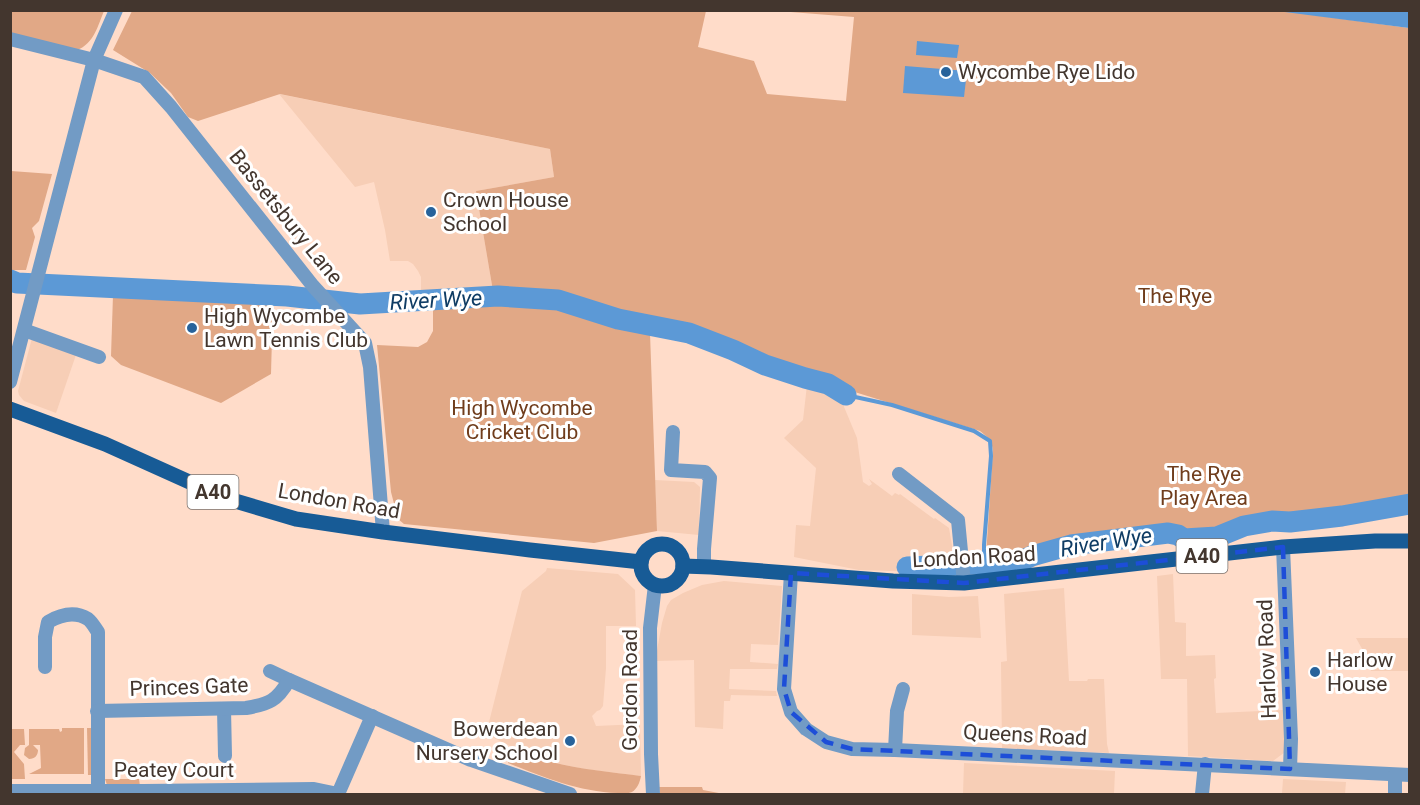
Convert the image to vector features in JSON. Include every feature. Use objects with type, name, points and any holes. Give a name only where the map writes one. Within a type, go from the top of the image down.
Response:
[{"type":"main road","name":"London Road","points":[[10,409],[105,444],[225,498],[296,519],[383,532],[641,562]]},
{"type":"main road","name":"London Road","points":[[683,566],[893,581],[964,583],[1282,547],[1410,541]]},
{"type":"main road","points":[[661,544],[674,548],[682,559],[683,566],[677,579],[661,586],[655,585],[644,576],[641,562],[645,552],[661,544]]},
{"type":"street","points":[[10,382],[19,335],[32,300],[94,60],[116,10]]},
{"type":"street","name":"Bassetsbury Lane","points":[[10,39],[94,60],[144,77],[171,107],[313,286],[365,343],[370,367],[383,532]]},
{"type":"street","points":[[19,335],[99,357]]},
{"type":"street","points":[[673,432],[671,470],[705,472],[710,478],[704,566]]},
{"type":"street","points":[[899,474],[958,520],[964,583]]},
{"type":"street","name":"Harlow Road","points":[[1282,547],[1290,769]]},
{"type":"street","name":"Queens Road","points":[[791,573],[784,689],[791,711],[806,729],[826,742],[852,750],[895,750],[1410,775]]},
{"type":"street","name":"Gordon Road","points":[[653,795],[650,628],[655,585]]},
{"type":"street","points":[[45,667],[45,637],[48,622],[67,615],[90,620],[98,632],[98,791]]},
{"type":"street","points":[[270,671],[471,760],[570,795]]},
{"type":"street","name":"Princes Gate","points":[[97,711],[246,708],[263,705],[280,694],[289,680]]},
{"type":"street","points":[[895,750],[897,711],[903,689]]},
{"type":"street","points":[[224,709],[225,756]]},
{"type":"street","points":[[338,795],[372,716]]},
{"type":"street","points":[[1202,795],[1205,765]]},
{"type":"street","points":[[1395,774],[1395,795]]},
{"type":"street","name":"Peatey Court","points":[[10,791],[314,789],[338,795]]},
{"type":"highlighted area","points":[[1283,547],[1290,769],[852,749],[826,742],[791,712],[784,689],[791,573],[964,583]]},
{"type":"shaded area","name":"Crown House School","points":[[279,94],[550,149],[554,177],[476,191],[493,291],[437,295],[425,294],[421,291],[421,277],[413,264],[408,261],[390,261],[374,182],[355,187]]},
{"type":"shaded area","points":[[32,338],[77,352],[56,413],[24,401],[19,395],[18,391]]},
{"type":"shaded area","points":[[807,385],[828,391],[842,402],[857,438],[863,482],[869,486],[872,484],[869,479],[892,496],[895,493],[900,494],[949,528],[954,573],[859,570],[794,557],[796,525],[810,526],[816,468],[784,438],[803,420]]},
{"type":"shaded area","points":[[655,480],[694,482],[700,487],[699,535],[657,531]]},
{"type":"shaded area","points":[[547,568],[618,574],[635,590],[636,626],[606,626],[603,706],[592,716],[596,726],[640,724],[641,776],[584,769],[546,761],[486,734],[522,591]]},
{"type":"shaded area","points":[[1173,574],[1175,622],[1186,623],[1186,656],[1215,655],[1216,713],[1283,710],[1285,752],[1273,761],[1188,756],[1187,679],[1161,679],[1157,576]]},
{"type":"shaded area","points":[[724,581],[782,586],[778,645],[751,644],[750,662],[778,664],[777,669],[730,669],[729,689],[776,691],[777,696],[731,695],[730,701],[724,701],[723,729],[695,727],[694,660],[655,661],[662,623],[671,600],[702,585]]},
{"type":"shaded area","points":[[1064,588],[1069,681],[1104,679],[1109,753],[1002,748],[1001,662],[1007,661],[1004,594]]},
{"type":"shaded area","points":[[912,594],[949,597],[978,596],[981,638],[912,635]]},
{"type":"shaded area","points":[[1356,638],[1409,638],[1409,671],[1371,671],[1369,661]]},
{"type":"shaded area","points":[[964,763],[1115,771],[1114,794],[963,794]]},
{"type":"shaded area","points":[[1283,779],[1346,782],[1345,794],[1282,794]]},
{"type":"green space","name":"The Rye","points":[[1277,10],[1409,28],[1409,502],[1225,531],[1117,536],[1018,556],[986,556],[993,450],[989,439],[980,431],[845,389],[845,384],[815,373],[804,372],[679,325],[629,316],[595,304],[540,291],[493,291],[476,191],[554,177],[550,149],[280,94],[198,121],[188,117],[171,93],[150,73],[113,50],[132,11],[706,11],[698,47],[754,61],[767,94],[846,101],[854,17],[778,11]]},
{"type":"green space","points":[[11,11],[104,11],[91,39],[77,50],[11,33]]},
{"type":"green space","points":[[11,171],[52,174],[39,221],[32,228],[35,237],[26,270],[11,270]]},
{"type":"green space","name":"High Wycombe Lawn Tennis Club","points":[[113,295],[273,300],[271,374],[221,403],[121,365],[111,356]]},
{"type":"green space","name":"High Wycombe Cricket Club","points":[[498,303],[546,306],[592,320],[650,333],[657,531],[594,543],[404,524],[398,519],[391,492],[377,345],[418,347],[427,342],[433,331],[433,309]]},
{"type":"green space","points":[[62,728],[84,728],[84,774],[29,774],[41,768],[40,745],[33,745],[38,750],[34,757],[29,759],[24,755],[25,748],[29,745],[29,729],[59,729],[60,732]]},
{"type":"green space","points":[[87,728],[93,728],[93,775],[88,775]]},
{"type":"green space","points":[[10,729],[24,729],[25,745],[20,745],[14,752],[24,764],[25,779],[11,779]]},
{"type":"green space","points":[[513,748],[560,764],[641,776],[641,778],[635,789],[629,793],[604,792],[576,787],[508,763]]},
{"type":"green space","points":[[105,779],[139,779],[140,786],[107,785]]},
{"type":"green space","points":[[659,787],[702,787],[703,790],[724,794],[660,794]]},
{"type":"water","points":[[1277,11],[1409,11],[1409,28]]},
{"type":"water","points":[[917,41],[959,45],[957,58],[916,55]]},
{"type":"water","points":[[905,66],[967,71],[964,97],[903,93]]},
{"type":"waterway","name":"River Wye","points":[[10,280],[17,283],[287,296],[360,304],[498,296],[558,300],[618,319],[689,333],[765,365],[828,384],[846,395]]},
{"type":"waterway","points":[[846,395],[892,405],[974,431],[990,441],[984,564]]},
{"type":"waterway","name":"River Wye","points":[[907,567],[1021,561],[1071,545],[1168,533],[1184,539],[1217,537],[1244,526],[1272,521],[1290,522],[1342,516],[1410,504]]},
{"type":"place","name":"Wycombe Rye Lido","points":[[946,72]]},
{"type":"place","name":"Crown House School","points":[[431,212]]},
{"type":"place","name":"High Wycombe Lawn Tennis Club","points":[[192,328]]},
{"type":"place","name":"Harlow House","points":[[1315,672]]},
{"type":"place","name":"Bowerdean Nursery School","points":[[570,741]]},
{"type":"park label","name":"The Rye Play Area","points":[[1204,486]]}]
